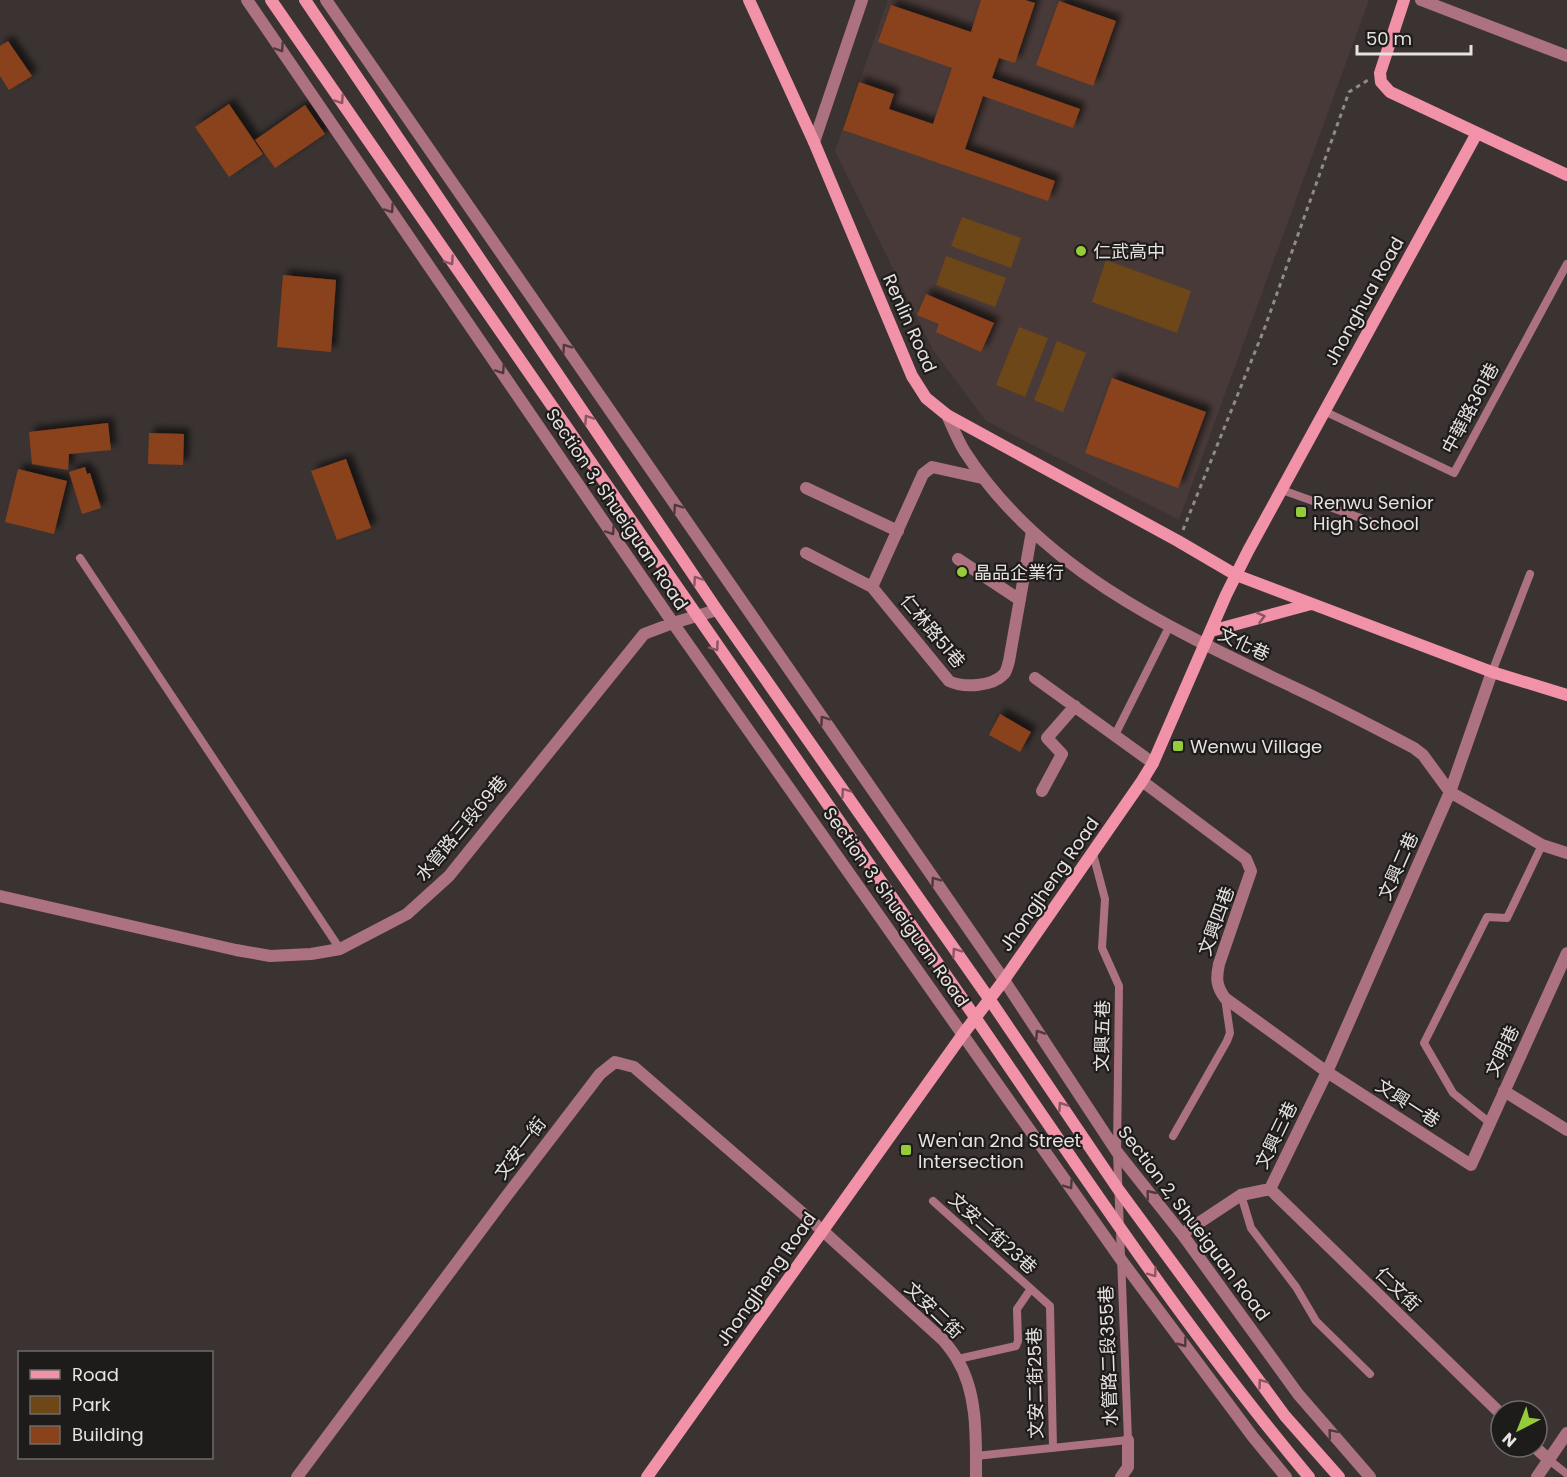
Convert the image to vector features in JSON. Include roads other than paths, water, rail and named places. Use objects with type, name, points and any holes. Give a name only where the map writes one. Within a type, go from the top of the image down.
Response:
[{"type":"street","name":"Section 3, Shueiguan Road","points":[[247,0],[673,623],[963,1034]]},
{"type":"street","name":"Section 3, Shueiguan Road","points":[[271,0],[694,616],[976,1018]]},
{"type":"street","name":"Section 3, Shueiguan Road","points":[[305,0],[717,610],[990,1000]]},
{"type":"street","points":[[326,0],[1004,981]]},
{"type":"street","name":"Renlin Road","points":[[749,0],[814,142],[912,376],[927,398],[947,416],[1178,541],[1236,575]]},
{"type":"street","points":[[814,142],[862,0]]},
{"type":"street","points":[[1404,0],[1380,77],[1390,92],[1567,174]]},
{"type":"street","points":[[1421,0],[1567,56]]},
{"type":"street","name":"Jhonghua Road","points":[[1236,575],[1477,133]]},
{"type":"street","name":"文化巷","points":[[947,416],[964,451],[982,478],[1032,531],[1089,578],[1169,627],[1414,748],[1423,755],[1450,792],[1542,844],[1567,853]]},
{"type":"street","points":[[872,586],[926,470],[932,467],[982,478]]},
{"type":"street","points":[[806,488],[898,531]]},
{"type":"street","name":"仁林路51巷","points":[[806,553],[872,586],[949,681],[969,686],[990,682],[1004,675],[1009,661],[1032,531]]},
{"type":"street","points":[[958,560],[1020,600]]},
{"type":"street","points":[[1236,575],[1492,672],[1567,695]]},
{"type":"street","name":"Jhongjheng Road","points":[[647,1477],[963,1034],[1004,981],[1142,781],[1153,763],[1236,575]]},
{"type":"street","points":[[1211,631],[1311,604]]},
{"type":"street","name":"水管路三段69巷","points":[[0,896],[270,956],[311,954],[340,949],[407,914],[448,876],[644,634],[717,610]]},
{"type":"street","name":"文興二巷","points":[[1327,1072],[1450,792],[1492,672]]},
{"type":"street","points":[[1035,678],[1153,763]]},
{"type":"street","points":[[1042,791],[1062,754],[1047,738],[1075,706]]},
{"type":"street","name":"文興四巷","points":[[1142,781],[1246,859],[1251,871],[1216,978],[1218,989],[1225,998]]},
{"type":"street","name":"文明巷","points":[[1471,1165],[1567,953]]},
{"type":"street","name":"Section 2, Shueiguan Road","points":[[1004,981],[1117,1152],[1182,1234],[1299,1394],[1370,1477]]},
{"type":"street","points":[[1225,998],[1327,1072]]},
{"type":"street","name":"Section 2, Shueiguan Road","points":[[990,1000],[1118,1189],[1285,1416],[1339,1477]]},
{"type":"street","points":[[976,1018],[1120,1227],[1264,1423],[1309,1477]]},
{"type":"street","points":[[963,1034],[1122,1262],[1252,1437],[1286,1477]]},
{"type":"street","name":"文安一街","points":[[297,1477],[546,1144],[600,1074],[615,1062],[634,1067],[823,1231]]},
{"type":"street","name":"文興一巷","points":[[1327,1072],[1471,1165]]},
{"type":"street","name":"文興三巷","points":[[1182,1234],[1241,1195],[1270,1189],[1327,1072]]},
{"type":"street","points":[[1504,1091],[1567,1130]]},
{"type":"street","name":"仁文街","points":[[1270,1189],[1489,1402]]},
{"type":"street","name":"文安二街","points":[[823,1231],[943,1340],[958,1359],[967,1381],[974,1411],[976,1477]]},
{"type":"street","points":[[1537,1477],[1567,1433]]},
{"type":"street","points":[[1121,1477],[1128,1467],[1128,1440]]},
{"type":"lane","name":"中華路361巷","points":[[1324,411],[1454,473],[1567,264]]},
{"type":"lane","points":[[1282,490],[1383,526]]},
{"type":"lane","points":[[80,558],[340,949]]},
{"type":"lane","points":[[1492,672],[1530,574]]},
{"type":"lane","points":[[1115,735],[1169,627]]},
{"type":"lane","points":[[1491,1123],[1453,1093],[1424,1043],[1487,917],[1507,918],[1542,844]]},
{"type":"lane","name":"文興五巷","points":[[1093,854],[1105,898],[1102,948],[1119,986],[1117,1152],[1120,1227]]},
{"type":"lane","points":[[1173,1136],[1227,1041],[1230,1033],[1225,998]]},
{"type":"lane","points":[[1241,1195],[1251,1228],[1296,1287],[1316,1321],[1370,1374]]},
{"type":"lane","name":"文安二街23巷","points":[[933,1201],[1030,1290]]},
{"type":"lane","name":"水管路二段355巷","points":[[976,1456],[1128,1440],[1120,1227]]},
{"type":"lane","points":[[958,1359],[1016,1346],[1018,1341],[1017,1309],[1030,1290]]},
{"type":"lane","name":"文安二街25巷","points":[[1030,1290],[1050,1306],[1053,1448]]},
{"type":"lane","points":[[1549,1460],[1567,1474]]},
{"type":"place","name":"仁武高中","points":[[1081,251]]},
{"type":"place","name":"Renwu Senior High School","points":[[1301,512]]},
{"type":"place","name":"晶品企業行","points":[[962,572]]},
{"type":"place","name":"Wenwu Village","points":[[1178,746]]},
{"type":"place","name":"Wen'an 2nd Street Intersection","points":[[906,1150]]}]
